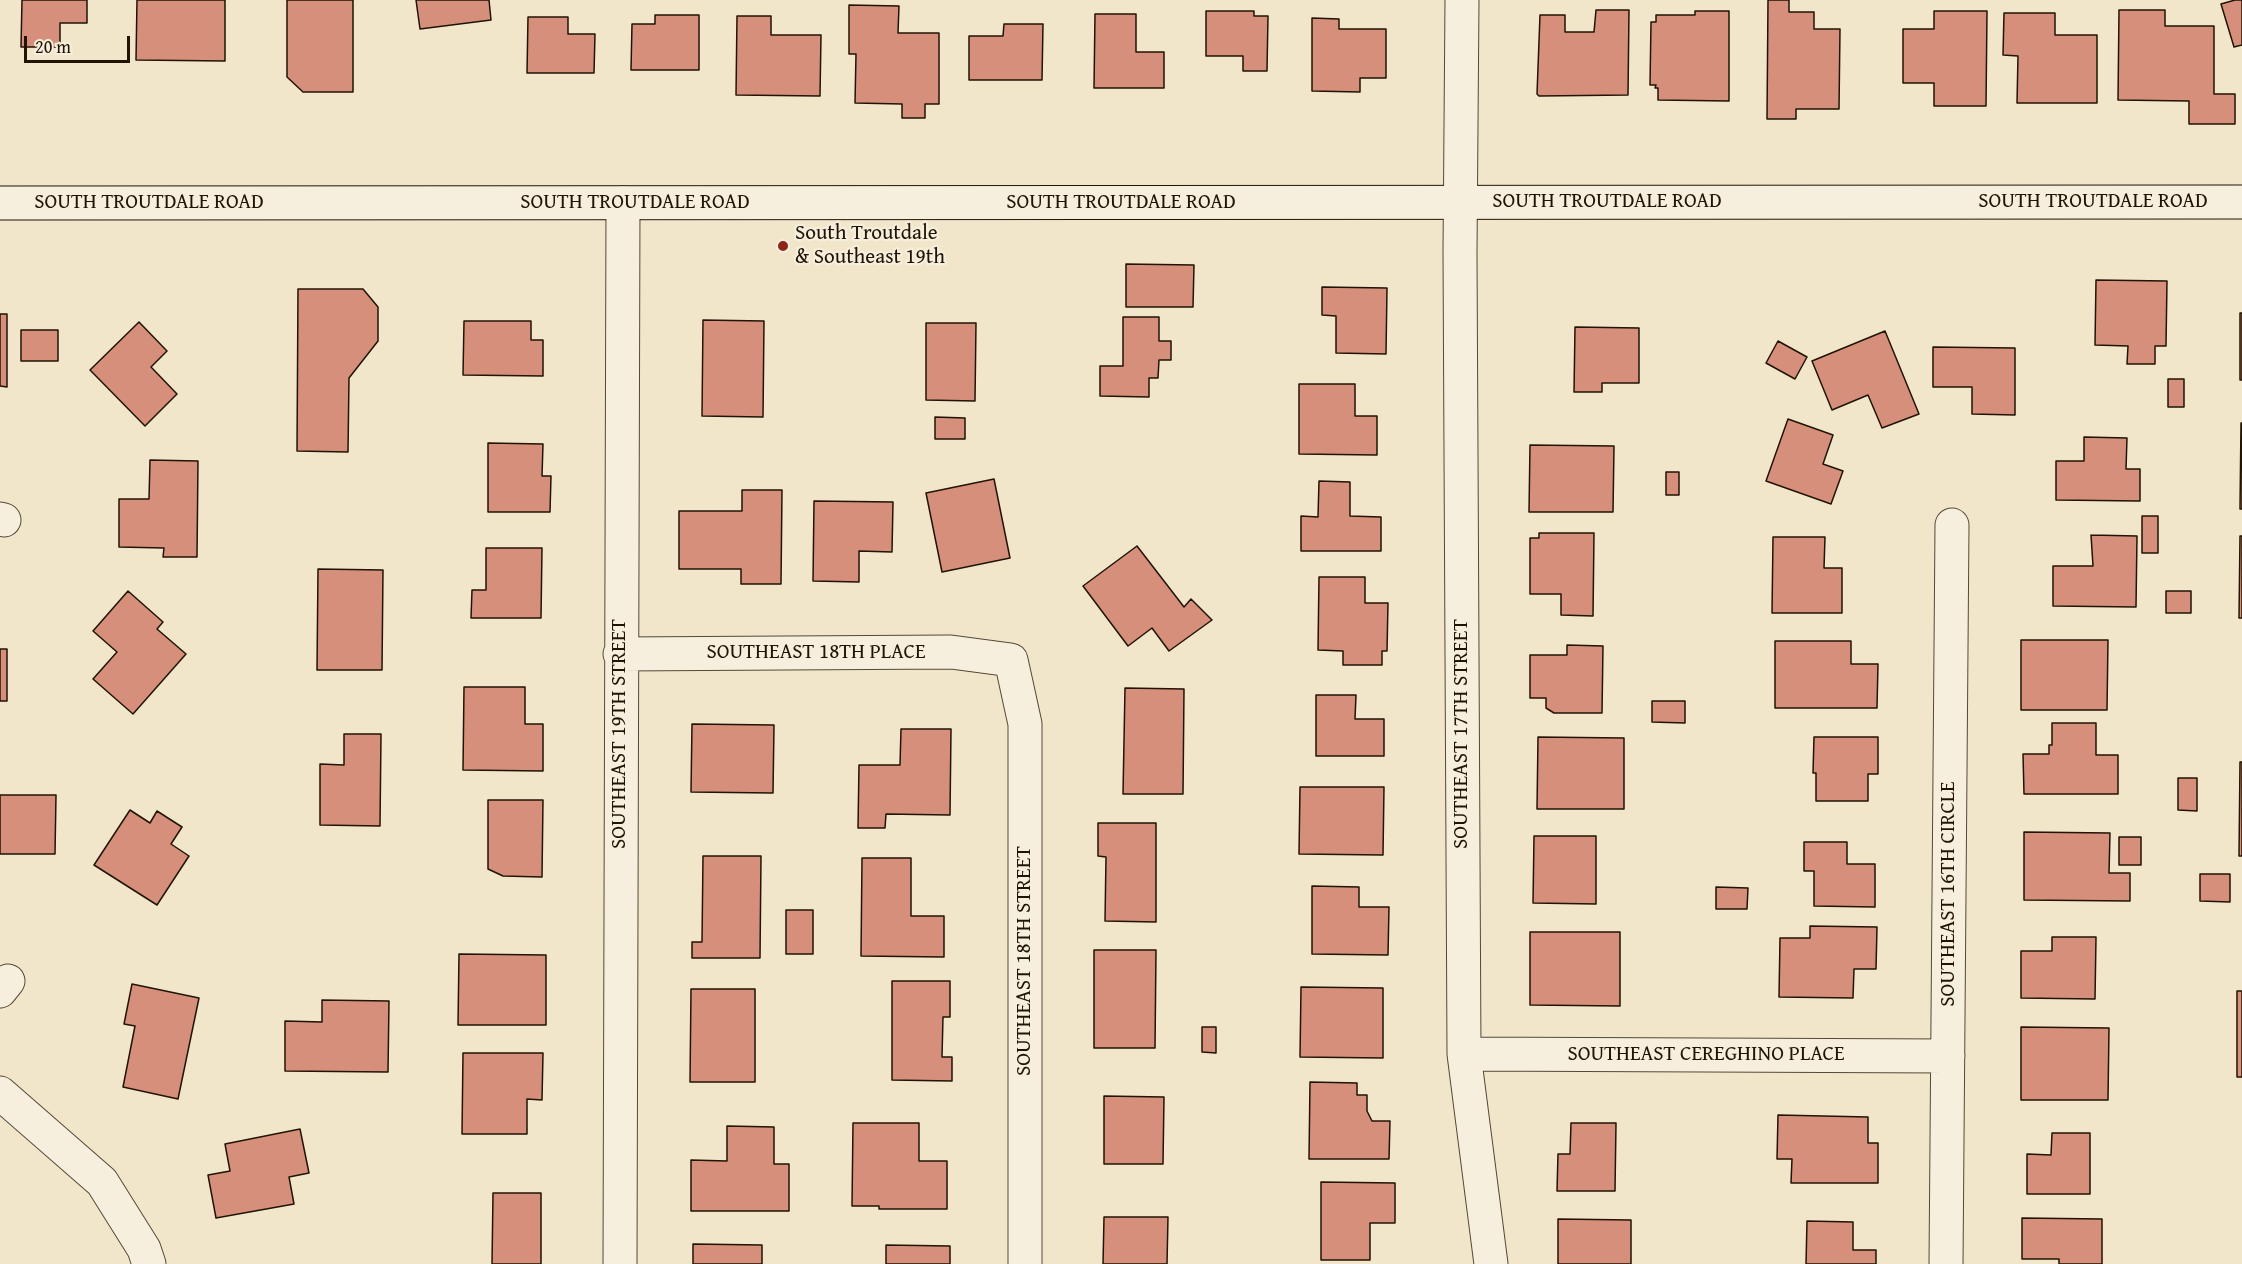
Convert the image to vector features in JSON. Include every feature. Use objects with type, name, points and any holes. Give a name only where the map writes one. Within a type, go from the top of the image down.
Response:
[{"type":"street","name":"SOUTHEAST 17TH STREET","points":[[1462,0],[1460,202],[1464,1054],[1491,1264]]},
{"type":"street","name":"SOUTH TROUTDALE ROAD","points":[[0,203],[2242,202]]},
{"type":"street","name":"SOUTHEAST 19TH STREET","points":[[620,1264],[623,203]]},
{"type":"street","name":"SOUTHEAST 16TH CIRCLE","points":[[1946,1264],[1952,525]]},
{"type":"street","name":"SOUTHEAST 18TH PLACE","points":[[620,654],[951,652],[1011,660]]},
{"type":"street","name":"SOUTHEAST 18TH STREET","points":[[1011,660],[1025,724],[1025,1264]]},
{"type":"street","name":"SOUTHEAST CEREGHINO PLACE","points":[[1464,1054],[1948,1056]]},
{"type":"street","points":[[0,1093],[102,1182],[144,1249],[149,1264]]},
{"type":"building","points":[[22,0],[87,0],[87,23],[60,23],[60,47],[21,47]]},
{"type":"building","points":[[137,0],[225,0],[225,61],[136,60]]},
{"type":"building","points":[[287,0],[353,0],[353,92],[303,92],[287,77]]},
{"type":"building","points":[[416,0],[489,0],[491,20],[420,29]]},
{"type":"building","points":[[1768,0],[1789,0],[1789,12],[1814,12],[1814,29],[1840,29],[1839,109],[1796,109],[1796,119],[1767,119]]},
{"type":"building","points":[[2242,0],[2242,45],[2234,47],[2221,4]]},
{"type":"building","points":[[849,5],[899,6],[898,33],[939,33],[939,104],[925,104],[925,118],[902,118],[902,104],[855,103],[856,54],[849,54]]},
{"type":"building","points":[[1596,10],[1629,10],[1628,95],[1539,96],[1537,94],[1540,15],[1565,15],[1565,32],[1594,32]]},
{"type":"building","points":[[2119,10],[2165,10],[2165,26],[2214,26],[2214,94],[2235,94],[2235,124],[2189,124],[2189,101],[2118,100]]},
{"type":"building","points":[[1206,11],[1254,11],[1254,16],[1268,16],[1267,71],[1243,71],[1243,56],[1206,56]]},
{"type":"building","points":[[1695,11],[1729,11],[1729,101],[1658,100],[1658,88],[1655,88],[1656,85],[1650,85],[1651,22],[1656,22],[1656,15],[1695,15]]},
{"type":"building","points":[[1934,11],[1987,11],[1986,106],[1934,106],[1934,83],[1903,83],[1903,29],[1934,29]]},
{"type":"building","points":[[2004,13],[2055,13],[2055,35],[2097,35],[2097,103],[2017,103],[2018,56],[2003,55]]},
{"type":"building","points":[[1095,14],[1136,14],[1136,52],[1164,52],[1164,88],[1094,88]]},
{"type":"building","points":[[655,15],[699,15],[699,70],[631,70],[632,24],[655,24]]},
{"type":"building","points":[[737,16],[771,16],[771,35],[821,35],[820,96],[736,95]]},
{"type":"building","points":[[528,17],[568,17],[568,34],[595,34],[594,73],[527,73]]},
{"type":"building","points":[[1312,18],[1339,19],[1339,29],[1386,29],[1386,78],[1360,78],[1360,92],[1312,91]]},
{"type":"building","points":[[1004,24],[1043,24],[1042,80],[969,80],[969,36],[1003,36]]},
{"type":"building","points":[[1126,264],[1194,265],[1193,307],[1126,307]]},
{"type":"building","points":[[2096,280],[2167,281],[2166,346],[2155,346],[2155,364],[2127,364],[2128,346],[2095,345]]},
{"type":"building","points":[[1322,287],[1387,288],[1386,354],[1336,353],[1336,316],[1322,315]]},
{"type":"building","points":[[298,289],[363,289],[378,307],[378,341],[349,378],[348,452],[297,451]]},
{"type":"building","points":[[2240,313],[2242,313],[2242,380],[2240,380]]},
{"type":"building","points":[[0,314],[7,314],[7,387],[0,386]]},
{"type":"building","points":[[1123,317],[1159,317],[1159,341],[1171,341],[1171,360],[1159,360],[1158,378],[1149,378],[1149,397],[1100,396],[1100,366],[1123,366]]},
{"type":"building","points":[[703,320],[764,321],[763,417],[702,416]]},
{"type":"building","points":[[464,321],[531,321],[531,340],[543,340],[543,376],[463,375]]},
{"type":"building","points":[[139,322],[167,351],[151,367],[177,394],[145,426],[90,370]]},
{"type":"building","points":[[926,323],[976,323],[975,401],[926,400]]},
{"type":"building","points":[[1575,327],[1639,328],[1639,383],[1602,383],[1602,392],[1574,392]]},
{"type":"building","points":[[21,330],[58,330],[58,361],[21,361]]},
{"type":"building","points":[[1885,331],[1919,414],[1882,428],[1868,395],[1832,410],[1812,361]]},
{"type":"building","points":[[1778,341],[1807,357],[1795,379],[1766,363]]},
{"type":"building","points":[[1933,347],[2015,348],[2015,415],[1972,414],[1972,387],[1933,387]]},
{"type":"building","points":[[2168,379],[2184,379],[2184,407],[2168,407]]},
{"type":"building","points":[[1299,384],[1355,384],[1355,416],[1377,416],[1377,455],[1299,454]]},
{"type":"building","points":[[935,417],[965,418],[965,439],[935,439]]},
{"type":"building","points":[[1788,419],[1833,435],[1823,464],[1843,471],[1831,504],[1766,481]]},
{"type":"building","points":[[2241,423],[2242,509],[2240,509]]},
{"type":"building","points":[[2084,437],[2127,438],[2126,469],[2140,469],[2140,501],[2056,500],[2056,461],[2084,461]]},
{"type":"building","points":[[488,443],[543,444],[542,476],[551,476],[550,512],[488,512]]},
{"type":"building","points":[[1530,445],[1614,446],[1613,512],[1529,512]]},
{"type":"building","points":[[150,460],[198,461],[197,557],[163,557],[164,548],[119,547],[119,499],[149,499]]},
{"type":"building","points":[[1666,472],[1679,472],[1679,495],[1666,495]]},
{"type":"building","points":[[994,479],[1010,558],[942,572],[926,493]]},
{"type":"building","points":[[1319,481],[1350,482],[1350,516],[1381,517],[1381,551],[1301,551],[1301,516],[1318,517]]},
{"type":"building","points":[[742,490],[782,490],[781,584],[741,584],[741,569],[679,569],[679,511],[742,511]]},
{"type":"building","points":[[814,501],[893,502],[892,552],[859,551],[859,582],[813,581]]},
{"type":"building","points":[[2142,516],[2158,516],[2158,553],[2142,553]]},
{"type":"building","points":[[1539,533],[1594,533],[1593,616],[1561,615],[1561,594],[1530,594],[1530,538],[1539,538]]},
{"type":"building","points":[[2091,535],[2137,536],[2136,607],[2053,606],[2053,566],[2093,566]]},
{"type":"building","points":[[2240,536],[2242,536],[2242,618],[2239,618]]},
{"type":"building","points":[[1773,537],[1825,537],[1824,568],[1842,568],[1842,613],[1772,613]]},
{"type":"building","points":[[1137,546],[1184,607],[1191,599],[1212,620],[1169,651],[1152,628],[1128,646],[1083,586]]},
{"type":"building","points":[[486,548],[542,548],[541,618],[471,618],[472,590],[486,590]]},
{"type":"building","points":[[318,569],[383,570],[382,670],[317,670]]},
{"type":"building","points":[[1319,577],[1365,577],[1365,603],[1388,603],[1387,651],[1382,651],[1382,665],[1343,665],[1343,651],[1318,650]]},
{"type":"building","points":[[128,591],[163,622],[157,629],[186,654],[133,714],[93,679],[117,652],[93,631]]},
{"type":"building","points":[[2166,591],[2191,591],[2191,613],[2166,613]]},
{"type":"building","points":[[2021,640],[2108,640],[2107,710],[2021,710]]},
{"type":"building","points":[[1775,641],[1851,641],[1851,664],[1878,664],[1877,708],[1775,708]]},
{"type":"building","points":[[1567,645],[1603,646],[1602,713],[1554,713],[1546,708],[1546,698],[1530,698],[1530,655],[1567,655]]},
{"type":"building","points":[[0,649],[7,649],[7,701],[0,701]]},
{"type":"building","points":[[464,687],[525,687],[525,724],[543,724],[543,771],[463,770]]},
{"type":"building","points":[[1125,688],[1184,689],[1183,794],[1123,794]]},
{"type":"building","points":[[1316,695],[1356,695],[1355,719],[1384,719],[1384,756],[1316,756]]},
{"type":"building","points":[[1652,701],[1685,701],[1685,723],[1652,722]]},
{"type":"building","points":[[2052,723],[2096,723],[2096,755],[2118,755],[2118,794],[2024,794],[2023,754],[2049,754],[2049,745],[2052,745]]},
{"type":"building","points":[[692,724],[774,725],[773,793],[691,792]]},
{"type":"building","points":[[901,729],[951,729],[950,815],[886,814],[885,828],[858,828],[859,765],[900,765]]},
{"type":"building","points":[[344,734],[381,734],[380,826],[320,825],[320,764],[344,765]]},
{"type":"building","points":[[1538,737],[1624,738],[1624,809],[1537,809]]},
{"type":"building","points":[[1814,737],[1878,737],[1878,774],[1868,774],[1868,801],[1816,801],[1816,773],[1813,773]]},
{"type":"building","points":[[2240,762],[2242,762],[2242,856],[2239,856]]},
{"type":"building","points":[[2178,778],[2197,778],[2197,811],[2178,810]]},
{"type":"building","points":[[1300,787],[1384,787],[1383,855],[1299,854]]},
{"type":"building","points":[[0,795],[56,795],[55,854],[0,854]]},
{"type":"building","points":[[488,800],[543,800],[542,877],[503,876],[488,869]]},
{"type":"building","points":[[130,810],[150,823],[157,811],[182,827],[171,844],[189,856],[157,905],[94,865]]},
{"type":"building","points":[[1098,823],[1156,823],[1156,922],[1105,921],[1106,857],[1098,856]]},
{"type":"building","points":[[2024,832],[2110,833],[2109,873],[2130,873],[2130,901],[2024,900]]},
{"type":"building","points":[[1534,836],[1596,836],[1596,904],[1533,903]]},
{"type":"building","points":[[2119,837],[2141,837],[2141,865],[2119,865]]},
{"type":"building","points":[[1804,842],[1847,842],[1847,864],[1875,864],[1875,907],[1814,906],[1814,871],[1804,871]]},
{"type":"building","points":[[703,856],[761,856],[760,958],[692,958],[692,942],[702,942]]},
{"type":"building","points":[[862,858],[911,858],[911,916],[944,916],[944,957],[861,956]]},
{"type":"building","points":[[2200,874],[2230,874],[2230,902],[2200,901]]},
{"type":"building","points":[[1312,886],[1359,887],[1359,907],[1389,907],[1388,955],[1312,954]]},
{"type":"building","points":[[1716,887],[1748,888],[1747,909],[1716,909]]},
{"type":"building","points":[[786,910],[813,910],[813,954],[786,954]]},
{"type":"building","points":[[1810,926],[1877,927],[1876,969],[1854,969],[1853,998],[1779,997],[1780,938],[1810,938]]},
{"type":"building","points":[[1530,932],[1620,932],[1620,1006],[1530,1005]]},
{"type":"building","points":[[2052,937],[2096,937],[2095,999],[2021,998],[2021,951],[2052,951]]},
{"type":"building","points":[[1094,950],[1156,950],[1155,1048],[1094,1048]]},
{"type":"building","points":[[459,954],[546,955],[546,1025],[458,1025]]},
{"type":"building","points":[[892,981],[950,981],[950,1017],[943,1017],[942,1057],[952,1057],[952,1081],[892,1080]]},
{"type":"building","points":[[132,984],[199,998],[178,1099],[123,1087],[135,1026],[124,1024]]},
{"type":"building","points":[[1301,987],[1383,988],[1383,1058],[1300,1057]]},
{"type":"building","points":[[691,989],[755,989],[755,1082],[690,1082]]},
{"type":"building","points":[[2237,991],[2242,991],[2242,1077],[2237,1077]]},
{"type":"building","points":[[322,1000],[389,1001],[388,1072],[285,1071],[285,1021],[322,1022]]},
{"type":"building","points":[[1202,1027],[1216,1027],[1216,1053],[1202,1052]]},
{"type":"building","points":[[2021,1027],[2109,1028],[2108,1100],[2021,1100]]},
{"type":"building","points":[[463,1053],[543,1053],[542,1100],[527,1099],[527,1134],[462,1134]]},
{"type":"building","points":[[1310,1082],[1357,1083],[1357,1095],[1367,1095],[1367,1111],[1372,1121],[1390,1121],[1389,1159],[1309,1159]]},
{"type":"building","points":[[1104,1096],[1164,1097],[1163,1164],[1104,1164]]},
{"type":"building","points":[[1778,1115],[1868,1117],[1868,1143],[1878,1143],[1878,1183],[1791,1183],[1792,1159],[1777,1159]]},
{"type":"building","points":[[853,1123],[919,1123],[919,1161],[947,1161],[947,1209],[879,1209],[879,1206],[852,1206]]},
{"type":"building","points":[[1571,1123],[1616,1123],[1615,1191],[1557,1191],[1558,1154],[1570,1154]]},
{"type":"building","points":[[727,1126],[774,1127],[774,1164],[789,1164],[789,1211],[691,1211],[691,1160],[727,1161]]},
{"type":"building","points":[[300,1129],[309,1173],[289,1177],[294,1204],[216,1218],[208,1175],[230,1171],[225,1144]]},
{"type":"building","points":[[2052,1133],[2090,1133],[2090,1194],[2027,1194],[2027,1154],[2051,1155]]},
{"type":"building","points":[[1321,1182],[1395,1183],[1395,1223],[1370,1223],[1370,1260],[1321,1260]]},
{"type":"building","points":[[493,1193],[541,1193],[541,1264],[492,1264]]},
{"type":"building","points":[[1104,1217],[1168,1217],[1167,1264],[1103,1264]]},
{"type":"building","points":[[2022,1218],[2102,1219],[2102,1264],[2059,1264],[2059,1259],[2022,1259]]},
{"type":"building","points":[[1558,1219],[1631,1220],[1631,1264],[1558,1264]]},
{"type":"building","points":[[1807,1221],[1853,1222],[1853,1250],[1876,1250],[1876,1264],[1806,1264]]},
{"type":"building","points":[[693,1244],[762,1245],[762,1264],[693,1264]]},
{"type":"building","points":[[886,1245],[950,1246],[950,1264],[886,1264]]},
{"type":"place","name":"South Troutdale & Southeast 19th","points":[[783,246]]}]
